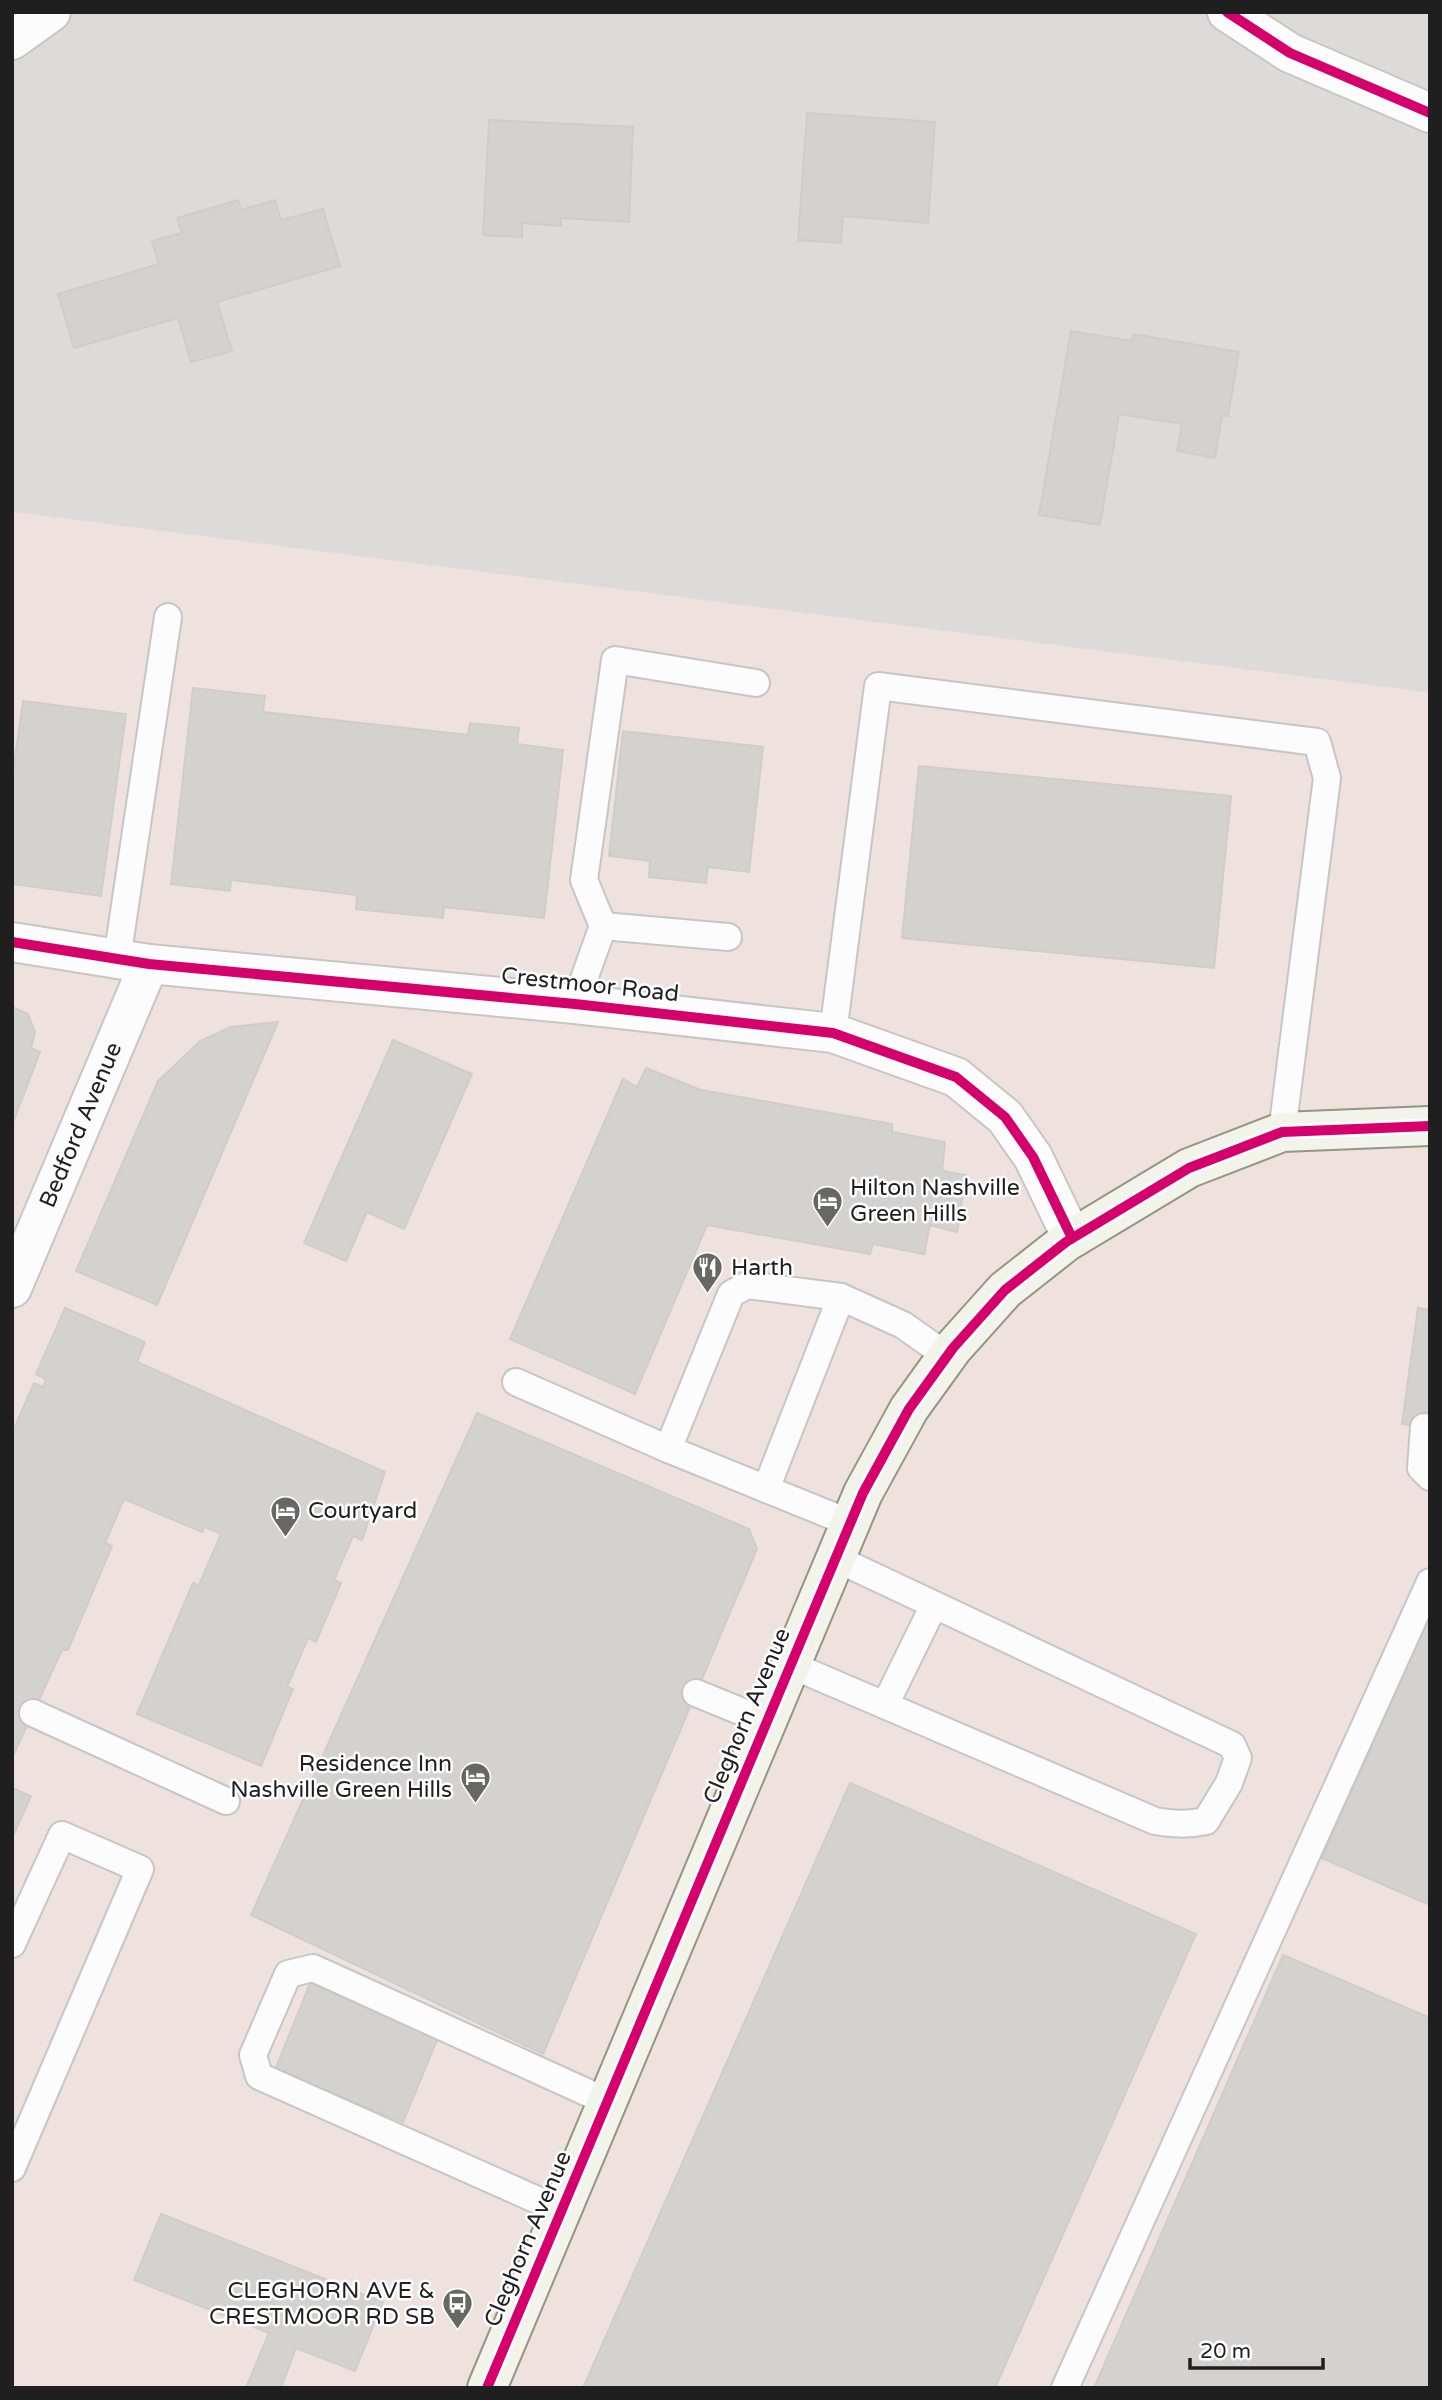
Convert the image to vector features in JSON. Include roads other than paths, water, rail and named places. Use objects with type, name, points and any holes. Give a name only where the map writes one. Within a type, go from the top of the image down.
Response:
[{"type":"street","points":[[12,40],[51,12]]},
{"type":"street","points":[[1227,12],[1290,53],[1430,113]]},
{"type":"street","name":"Crestmoor Road","points":[[12,942],[133,961],[575,1004],[833,1033],[956,1077],[1005,1117],[1033,1157],[1072,1238]]},
{"type":"street","name":"Bedford Avenue","points":[[16,1267],[133,961]]},
{"type":"street","points":[[1282,1132],[1430,1126]]},
{"type":"street","name":"Cleghorn Avenue","points":[[487,2388],[850,1523],[863,1493],[909,1409],[947,1356],[1005,1290],[1072,1238],[1189,1168],[1282,1132]]},
{"type":"lane","points":[[133,961],[168,617]]},
{"type":"lane","points":[[575,1004],[603,926],[584,880],[615,660],[756,683]]},
{"type":"lane","points":[[833,1033],[878,686],[1317,741],[1327,778],[1282,1132]]},
{"type":"lane","points":[[603,926],[727,937]]},
{"type":"lane","points":[[668,1449],[731,1294],[747,1286],[841,1297],[903,1325],[947,1356]]},
{"type":"lane","points":[[766,1489],[841,1297]]},
{"type":"lane","points":[[516,1382],[668,1449],[850,1523]]},
{"type":"lane","points":[[1424,1427],[1421,1468],[1430,1477]]},
{"type":"lane","points":[[791,1665],[1154,1821],[1191,1824],[1206,1821],[1230,1783],[1238,1758],[1233,1745],[835,1558]]},
{"type":"lane","points":[[1065,2388],[1430,1582]]},
{"type":"lane","points":[[885,1704],[934,1605]]},
{"type":"lane","points":[[696,1693],[767,1722]]},
{"type":"lane","points":[[33,1713],[226,1801]]},
{"type":"lane","points":[[12,1944],[62,1835],[140,1869],[12,2168]]},
{"type":"lane","points":[[562,2211],[258,2076],[253,2055],[288,1974],[313,1968],[608,2102]]},
{"type":"place","name":"Hilton Nashville Green Hills","points":[[827,1228]]},
{"type":"place","name":"Harth","points":[[708,1295]]},
{"type":"place","name":"Courtyard","points":[[285,1538]]},
{"type":"place","name":"Residence Inn Nashville Green Hills","points":[[475,1804]]},
{"type":"place","name":"CLEGHORN AVE & CRESTMOOR RD SB","points":[[458,2331]]}]
